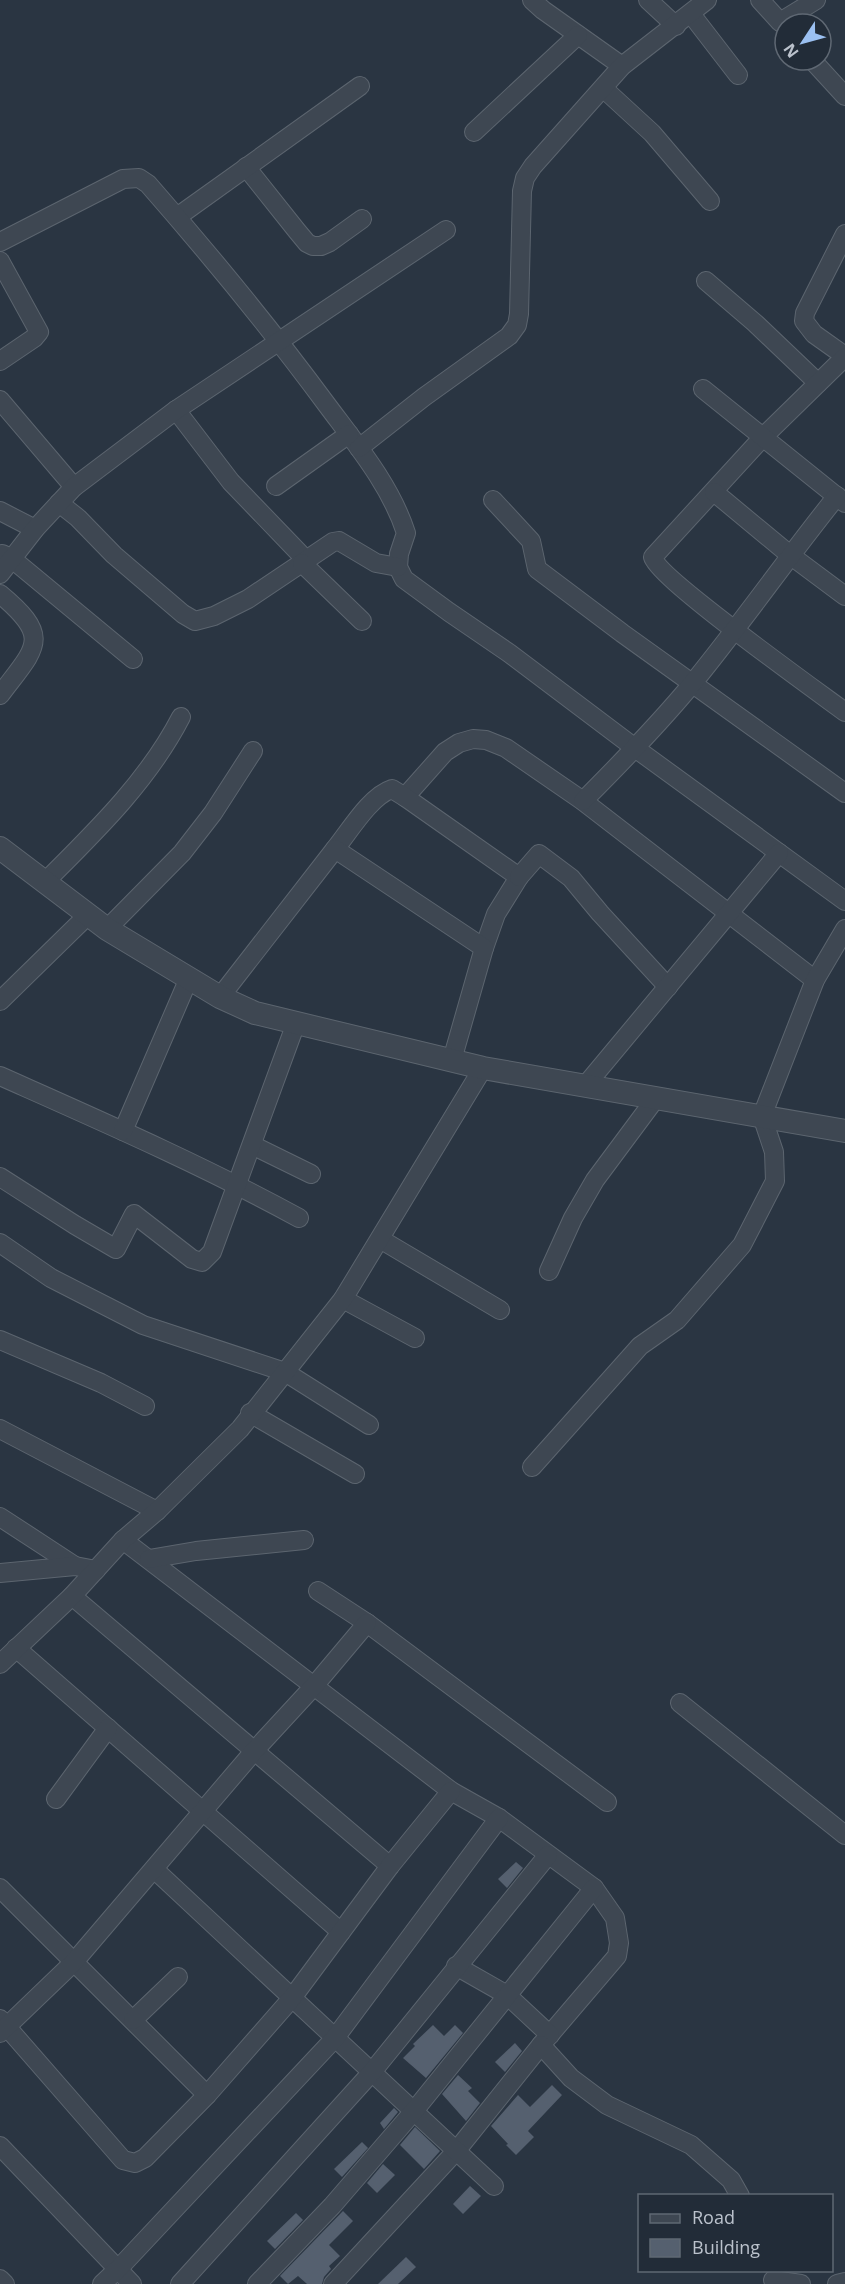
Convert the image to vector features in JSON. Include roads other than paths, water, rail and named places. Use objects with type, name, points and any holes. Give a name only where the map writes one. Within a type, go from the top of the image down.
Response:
[{"type":"street","points":[[532,0],[622,66]]},
{"type":"street","points":[[648,0],[676,26]]},
{"type":"street","points":[[276,486],[424,397],[509,336],[517,325],[519,314],[522,201],[525,178],[545,151],[622,66],[707,0]]},
{"type":"street","points":[[760,0],[773,15]]},
{"type":"street","points":[[800,12],[816,0]]},
{"type":"street","points":[[691,14],[738,75]]},
{"type":"street","points":[[474,132],[578,35]]},
{"type":"street","points":[[823,72],[845,96]]},
{"type":"street","points":[[177,217],[360,86]]},
{"type":"street","points":[[603,88],[652,133],[710,201]]},
{"type":"street","points":[[246,167],[307,243],[313,246],[321,246],[330,242],[362,219]]},
{"type":"street","points":[[1,239],[123,179],[139,178],[148,184],[279,341],[354,441],[396,505],[406,533],[399,554],[398,567],[404,579],[509,653],[845,901]]},
{"type":"street","points":[[0,574],[6,556],[74,487],[176,410],[446,230]]},
{"type":"street","points":[[845,234],[805,313],[804,321],[814,334],[845,357],[763,437],[653,557],[654,563],[660,570],[845,712]]},
{"type":"street","points":[[0,261],[39,332],[34,339],[0,361]]},
{"type":"street","points":[[706,281],[755,323],[818,383]]},
{"type":"street","points":[[583,801],[635,748],[692,684],[790,555],[841,500],[703,389]]},
{"type":"street","points":[[0,400],[74,487]]},
{"type":"street","points":[[176,410],[231,482],[362,621]]},
{"type":"street","points":[[714,492],[790,555],[845,596]]},
{"type":"street","points":[[493,500],[531,541],[537,569],[692,684],[845,793]]},
{"type":"street","points":[[59,502],[114,555],[183,614],[195,621],[214,616],[248,599],[327,544],[339,541],[376,562],[398,567]]},
{"type":"street","points":[[0,512],[35,529]]},
{"type":"street","points":[[6,556],[133,659]]},
{"type":"street","points":[[0,594],[21,611],[34,632],[34,638],[30,654],[0,695]]},
{"type":"street","points":[[45,882],[100,825],[153,764],[168,743],[181,717]]},
{"type":"street","points":[[405,797],[445,752],[459,743],[473,739],[486,740],[506,748],[583,801],[815,980]]},
{"type":"street","points":[[107,929],[182,853],[213,813],[253,751]]},
{"type":"street","points":[[220,997],[363,814],[384,792],[392,789],[405,797],[519,877]]},
{"type":"street","points":[[0,848],[107,929],[220,997],[255,1013],[483,1068],[845,1131]]},
{"type":"street","points":[[335,849],[484,948]]},
{"type":"street","points":[[585,1086],[779,853]]},
{"type":"street","points":[[452,1060],[496,914],[519,877],[539,854],[571,878],[668,987]]},
{"type":"street","points":[[0,1001],[88,915]]},
{"type":"street","points":[[532,1467],[640,1346],[677,1320],[742,1245],[775,1181],[774,1152],[762,1116],[815,980],[845,929]]},
{"type":"street","points":[[123,1131],[150,1063],[189,978]]},
{"type":"street","points":[[0,1177],[116,1249],[134,1214],[192,1259],[202,1262],[212,1252],[296,1023]]},
{"type":"street","points":[[0,1664],[72,1596],[123,1540],[157,1510],[240,1428],[343,1299],[483,1068]]},
{"type":"street","points":[[0,1077],[237,1184],[299,1218]]},
{"type":"street","points":[[549,1271],[573,1218],[595,1180],[656,1098]]},
{"type":"street","points":[[252,1145],[311,1174]]},
{"type":"street","points":[[380,1239],[500,1310]]},
{"type":"street","points":[[0,1243],[51,1278],[143,1325],[285,1372],[369,1425]]},
{"type":"street","points":[[343,1299],[415,1338]]},
{"type":"street","points":[[0,1340],[101,1383],[145,1406]]},
{"type":"street","points":[[250,1413],[355,1474]]},
{"type":"street","points":[[0,1428],[157,1510]]},
{"type":"street","points":[[0,1517],[75,1566]]},
{"type":"street","points":[[123,1540],[451,1791],[499,1818],[594,1888],[615,1918],[619,1943],[616,1956],[457,2150],[333,2284]]},
{"type":"street","points":[[149,1559],[196,1551],[303,1540]]},
{"type":"street","points":[[0,1573],[75,1566],[96,1570]]},
{"type":"street","points":[[318,1591],[367,1623],[607,1802]]},
{"type":"street","points":[[72,1596],[390,1866]]},
{"type":"street","points":[[367,1623],[74,1962],[2,2026],[123,2160],[135,2163],[145,2158],[207,2095],[292,1998],[390,1866],[451,1791]]},
{"type":"street","points":[[16,1648],[341,1932]]},
{"type":"street","points":[[680,1703],[845,1835]]},
{"type":"street","points":[[56,1799],[108,1728]]},
{"type":"street","points":[[102,2284],[335,2038],[499,1818]]},
{"type":"street","points":[[180,2284],[372,2072],[548,1855]]},
{"type":"street","points":[[154,1869],[494,2186]]},
{"type":"street","points":[[0,1888],[207,2095]]},
{"type":"street","points":[[257,2284],[332,2206],[414,2111],[594,1888]]},
{"type":"street","points":[[456,1966],[507,1995],[545,2040],[572,2078],[607,2104],[691,2145],[731,2180],[739,2194]]},
{"type":"street","points":[[132,2020],[178,1977]]},
{"type":"street","points":[[0,2146],[132,2284]]},
{"type":"street","points":[[773,2278],[801,2284]]},
{"type":"street","points":[[0,2279],[5,2284]]},
{"type":"street","points":[[837,2284],[845,2282]]}]
